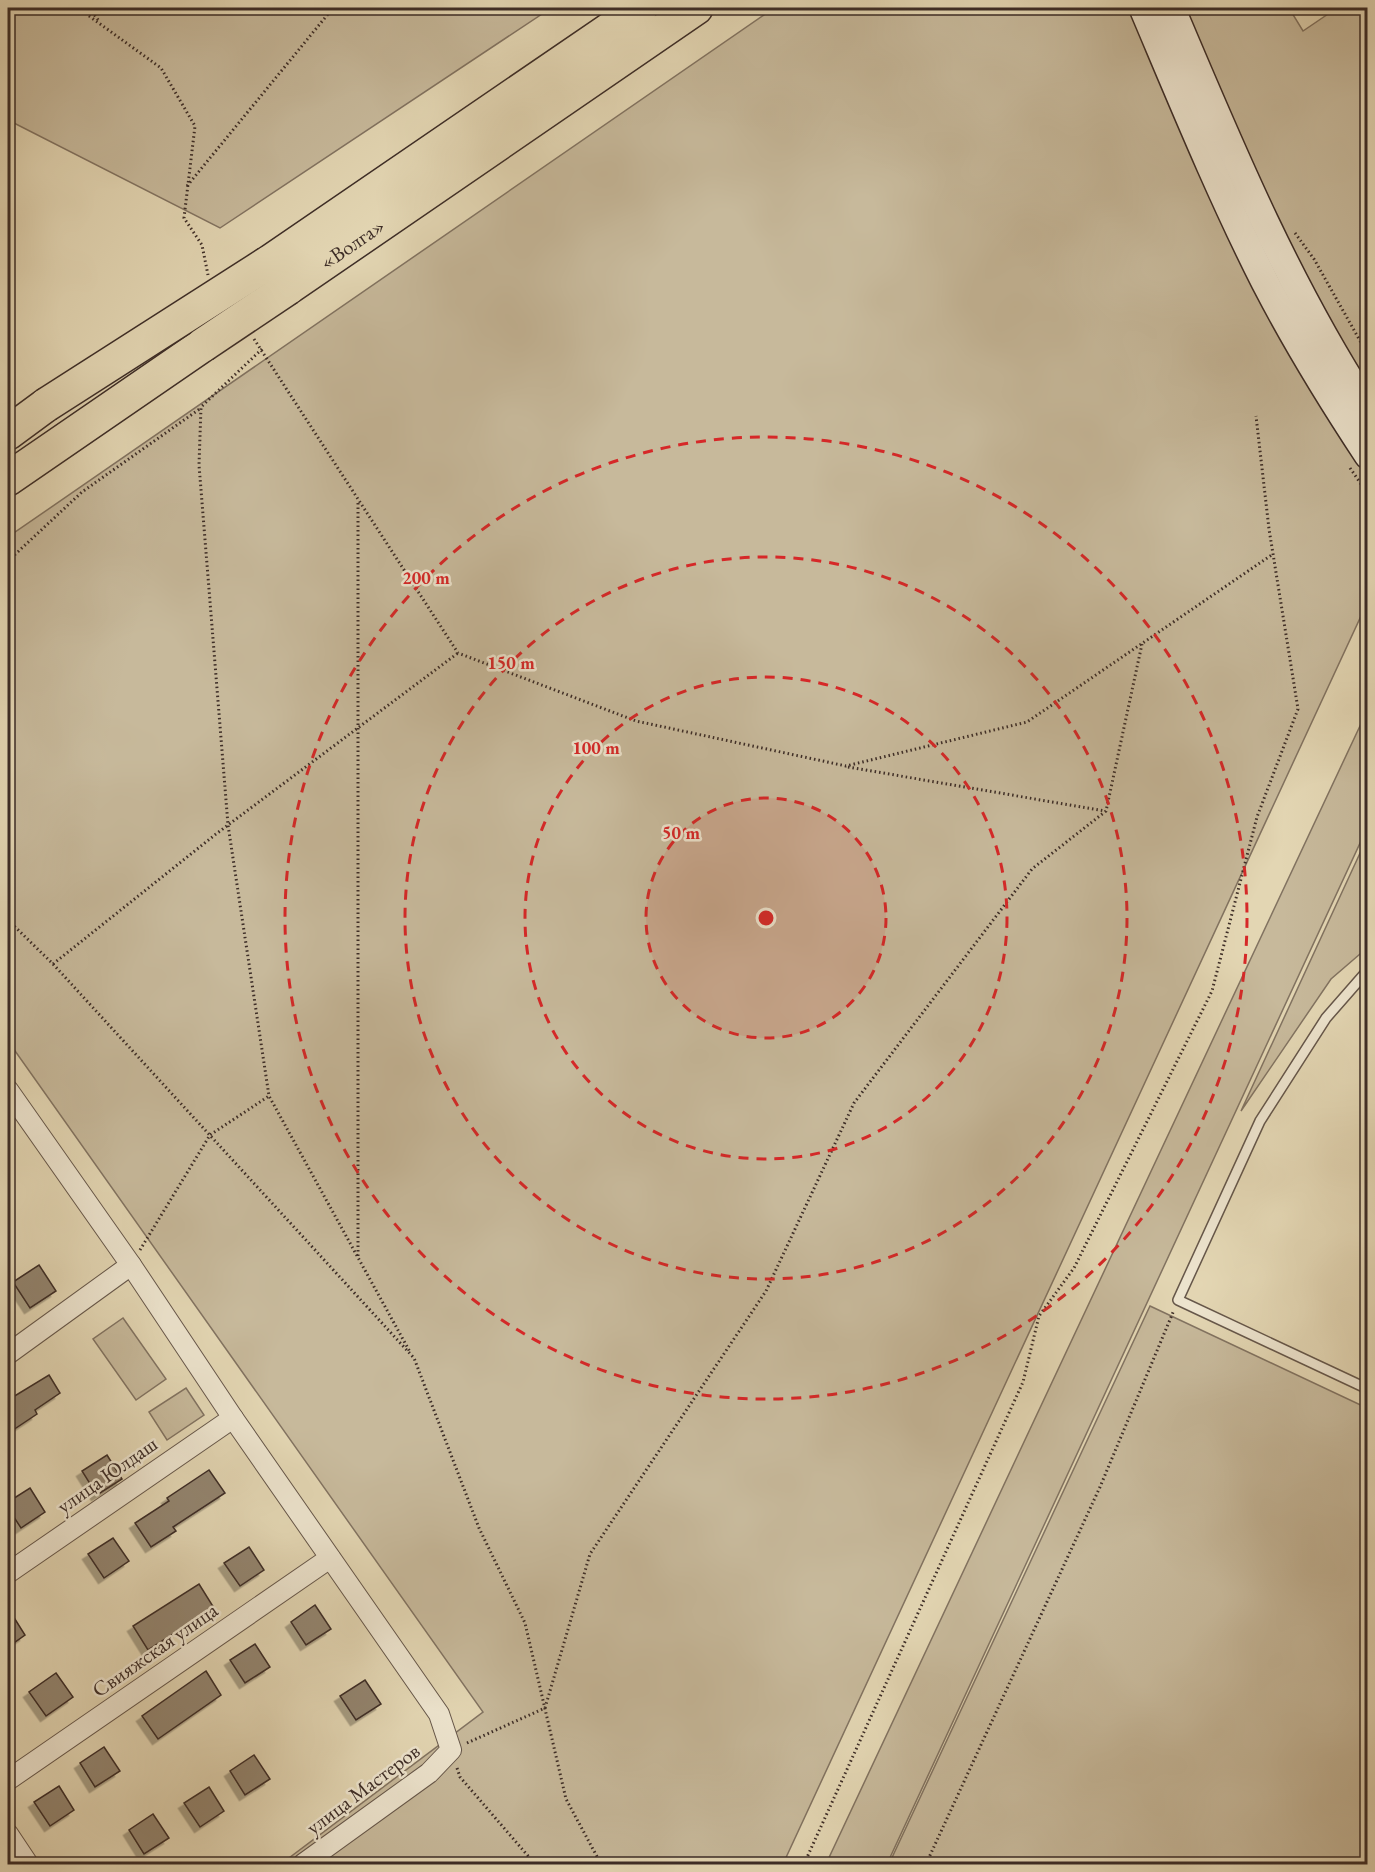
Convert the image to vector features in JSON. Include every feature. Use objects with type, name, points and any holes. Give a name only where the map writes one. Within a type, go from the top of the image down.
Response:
[{"type":"highway","name":"«Волга»","points":[[8,434],[46,405],[267,263],[641,8]]},
{"type":"highway","name":"«Волга»","points":[[8,479],[696,8]]},
{"type":"street","points":[[1143,8],[1203,150],[1266,284],[1337,408],[1368,455]]},
{"type":"street","points":[[1171,8],[1263,220],[1311,315],[1365,403]]},
{"type":"street","points":[[8,1090],[439,1714],[451,1750]]},
{"type":"street","points":[[8,1354],[131,1265]]},
{"type":"street","name":"улица Юлдаш","points":[[8,1573],[233,1418]]},
{"type":"street","name":"Свияжская улица","points":[[8,1780],[330,1558]]},
{"type":"street","name":"улица Мастеров","points":[[303,1864],[429,1773],[451,1750]]},
{"type":"street","points":[[8,1834],[28,1864]]},
{"type":"lane","points":[[1368,970],[1326,1018],[1260,1121],[1178,1300],[1368,1389]]},
{"type":"path","points":[[78,8],[161,68],[195,126],[186,187],[188,201],[184,218],[202,245],[206,273],[211,280]]},
{"type":"path","points":[[90,8],[100,22]]},
{"type":"path","points":[[186,187],[333,8]]},
{"type":"path","points":[[249,332],[458,653],[636,721],[846,766],[1106,811]]},
{"type":"path","points":[[8,561],[82,492],[201,407],[262,349]]},
{"type":"path","points":[[201,407],[199,465],[228,825],[269,1096],[414,1358],[479,1528],[525,1623],[566,1799],[602,1864]]},
{"type":"path","points":[[804,1864],[1023,1382],[1039,1316],[1074,1268],[1212,991],[1257,817],[1298,709],[1273,554],[1256,416]]},
{"type":"path","points":[[358,499],[358,1257]]},
{"type":"path","points":[[846,766],[1027,722],[1273,554]]},
{"type":"path","points":[[535,1864],[460,1777],[451,1750],[545,1708],[590,1554],[766,1291],[854,1102],[1032,869],[1106,811],[1142,644]]},
{"type":"path","points":[[53,963],[228,825],[458,653]]},
{"type":"path","points":[[8,920],[53,963],[414,1358]]},
{"type":"path","points":[[1368,924],[1362,933],[1368,940]]},
{"type":"path","points":[[131,1265],[210,1136],[269,1096]]},
{"type":"path","points":[[926,1864],[1100,1487],[1178,1300]]},
{"type":"shaded area","points":[[8,8],[551,8],[220,228],[8,120]]},
{"type":"shaded area","points":[[774,8],[1289,8],[1303,31],[1337,8],[1367,8],[1367,603],[783,1864],[281,1864],[483,1712],[8,1041],[8,537]]},
{"type":"shaded area","points":[[1367,711],[1367,828],[887,1864],[826,1864]]},
{"type":"shaded area","points":[[1367,838],[1367,948],[1331,979],[1241,1111]]},
{"type":"shaded area","points":[[1150,1306],[1367,1408],[1367,1864],[889,1864]]},
{"type":"shaded area","points":[[123,1318],[166,1379],[136,1400],[93,1339]]},
{"type":"shaded area","points":[[186,1388],[204,1415],[167,1440],[149,1412]]},
{"type":"building","points":[[39,1265],[56,1291],[30,1308],[13,1282]]},
{"type":"building","points":[[49,1375],[60,1393],[35,1410],[37,1414],[13,1430],[8,1422],[8,1400]]},
{"type":"building","points":[[107,1455],[122,1479],[97,1495],[82,1471]]},
{"type":"building","points":[[209,1470],[225,1493],[173,1527],[176,1531],[151,1547],[135,1523],[169,1501],[167,1498]]},
{"type":"building","points":[[30,1488],[45,1512],[21,1528],[8,1508],[8,1502]]},
{"type":"building","points":[[113,1538],[129,1561],[104,1578],[88,1554]]},
{"type":"building","points":[[249,1547],[264,1570],[240,1586],[224,1563]]},
{"type":"building","points":[[199,1584],[214,1608],[148,1650],[133,1626]]},
{"type":"building","points":[[315,1605],[331,1629],[306,1645],[291,1622]]},
{"type":"building","points":[[8,1608],[25,1635],[8,1647]]},
{"type":"building","points":[[255,1644],[270,1667],[245,1683],[230,1660]]},
{"type":"building","points":[[206,1671],[221,1695],[158,1739],[142,1716]]},
{"type":"building","points":[[56,1673],[73,1697],[46,1716],[29,1692]]},
{"type":"building","points":[[365,1680],[381,1704],[356,1720],[340,1696]]},
{"type":"building","points":[[104,1747],[120,1771],[95,1787],[80,1763]]},
{"type":"building","points":[[254,1755],[270,1779],[245,1795],[230,1771]]},
{"type":"building","points":[[59,1786],[74,1810],[50,1826],[34,1802]]},
{"type":"building","points":[[209,1787],[224,1811],[200,1827],[184,1803]]},
{"type":"building","points":[[153,1814],[169,1838],[144,1854],[129,1830]]}]
